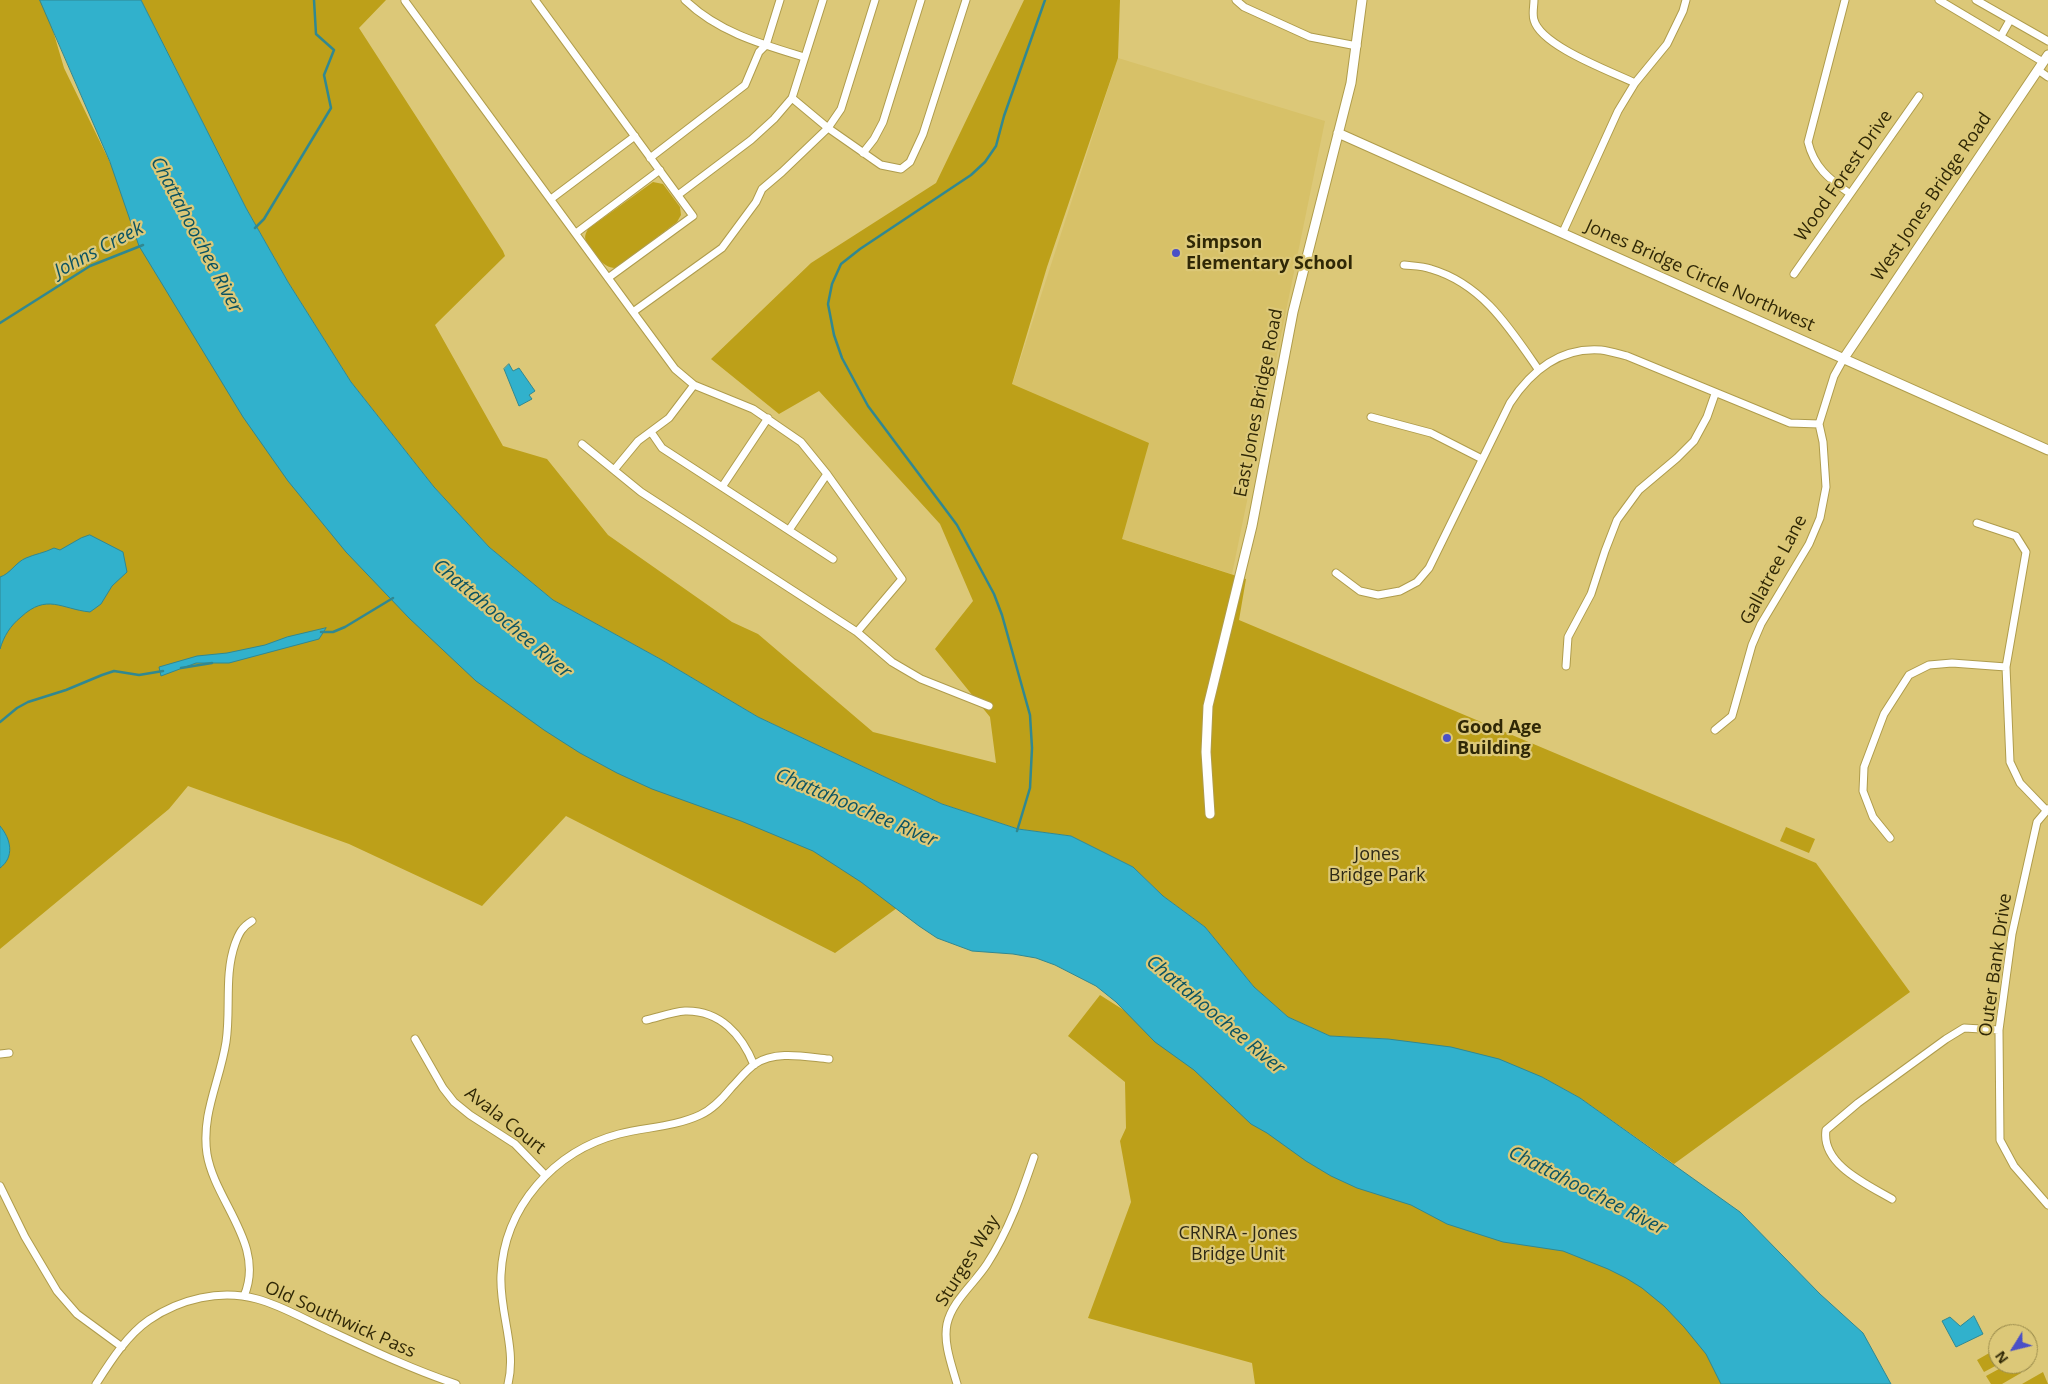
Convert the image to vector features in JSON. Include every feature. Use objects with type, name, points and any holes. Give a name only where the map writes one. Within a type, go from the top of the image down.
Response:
[{"type":"street","points":[[535,0],[693,216],[608,278]]},
{"type":"street","points":[[685,0],[696,11],[721,28],[804,57]]},
{"type":"street","points":[[678,194],[751,140],[774,119],[792,98],[823,0]]},
{"type":"street","points":[[633,312],[722,248],[756,202],[762,189],[828,128],[841,109],[875,0]]},
{"type":"street","points":[[863,153],[874,139],[883,122],[921,0]]},
{"type":"street","points":[[792,98],[828,128],[881,165],[901,169],[910,162],[923,134],[966,0]]},
{"type":"street","points":[[1236,0],[1244,7],[1310,37],[1357,46]]},
{"type":"street","name":"East Jones Bridge Road","points":[[1210,814],[1206,752],[1208,706],[1252,526],[1293,312],[1351,82],[1362,0]]},
{"type":"street","points":[[1534,0],[1534,19],[1542,35],[1564,49],[1635,82]]},
{"type":"street","points":[[1563,232],[1618,111],[1635,82],[1667,44],[1683,11],[1686,0]]},
{"type":"street","points":[[1845,0],[1808,142],[1810,154],[1825,176],[1849,194]]},
{"type":"street","points":[[1939,0],[2043,62],[2048,77]]},
{"type":"street","points":[[1976,0],[2048,41]]},
{"type":"street","points":[[405,1],[675,369],[694,385],[753,409],[768,418],[801,442],[827,474],[902,579],[856,632]]},
{"type":"street","points":[[650,158],[745,85],[759,52],[766,45],[778,1]]},
{"type":"street","points":[[2001,36],[2010,20]]},
{"type":"street","name":"West Jones Bridge Road","points":[[1844,358],[2043,62]]},
{"type":"street","name":"Wood Forest Drive","points":[[1794,274],[1919,96]]},
{"type":"street","name":"Jones Bridge Circle Northwest","points":[[1338,133],[2048,450]]},
{"type":"street","points":[[550,199],[635,136]]},
{"type":"street","points":[[576,233],[660,170]]},
{"type":"street","points":[[1404,265],[1429,268],[1453,277],[1470,288],[1499,314],[1538,369]]},
{"type":"street","points":[[1336,573],[1360,591],[1378,595],[1400,591],[1417,582],[1429,568],[1510,403],[1522,384],[1538,369],[1554,360],[1578,352],[1600,350],[1628,356],[1715,394],[1790,423],[1820,424]]},
{"type":"street","name":"Gallatree Lane","points":[[1715,730],[1732,716],[1752,645],[1761,624],[1809,544],[1820,518],[1826,487],[1820,424],[1834,376],[1844,358]]},
{"type":"street","points":[[614,470],[638,441],[669,418],[694,385]]},
{"type":"street","points":[[1566,666],[1568,637],[1591,594],[1605,551],[1618,520],[1639,490],[1677,458],[1694,440],[1707,417],[1715,394]]},
{"type":"street","points":[[1371,417],[1431,433],[1482,459]]},
{"type":"street","points":[[722,487],[768,418]]},
{"type":"street","points":[[651,432],[662,448],[833,559]]},
{"type":"street","points":[[582,444],[641,492],[856,632],[892,662],[921,679],[989,706]]},
{"type":"street","points":[[790,530],[827,474]]},
{"type":"street","points":[[1977,523],[2016,536],[2026,552],[2006,667],[2010,762],[2020,783],[2047,810]]},
{"type":"street","points":[[1890,838],[1873,817],[1862,791],[1864,767],[1884,714],[1909,675],[1929,665],[1952,663],[2006,667]]},
{"type":"street","name":"Outer Bank Drive","points":[[2047,810],[2037,822],[2012,934],[1998,1030],[2000,1140],[2014,1166],[2048,1205]]},
{"type":"street","points":[[244,1296],[249,1277],[248,1252],[243,1236],[223,1201],[212,1174],[207,1154],[206,1130],[210,1102],[226,1043],[230,974],[234,946],[240,930],[252,921]]},
{"type":"street","points":[[646,1020],[684,1011],[711,1015],[726,1024],[739,1036],[749,1050],[754,1065]]},
{"type":"street","points":[[1892,1199],[1856,1179],[1829,1154],[1824,1140],[1826,1130],[1858,1103],[1946,1038],[1964,1028],[1998,1030]]},
{"type":"street","name":"Avala Court","points":[[415,1039],[443,1088],[454,1102],[470,1115],[515,1144],[545,1175]]},
{"type":"street","points":[[0,1054],[9,1053]]},
{"type":"street","points":[[508,1384],[510,1359],[501,1297],[503,1255],[509,1232],[518,1211],[545,1175],[567,1157],[601,1139],[680,1123],[701,1115],[720,1101],[754,1065],[775,1056],[829,1059]]},
{"type":"street","name":"Sturges Way","points":[[957,1384],[946,1335],[948,1320],[958,1300],[986,1266],[1008,1228],[1018,1206],[1034,1156]]},
{"type":"street","points":[[0,1186],[25,1237],[57,1291],[77,1314],[122,1347]]},
{"type":"street","name":"Old Southwick Pass","points":[[96,1384],[122,1347],[148,1320],[175,1306],[211,1296],[244,1296],[272,1304],[424,1373],[456,1384]]},
{"type":"shaded area","name":"Simpson Elementary School","points":[[1118,58],[1325,121],[1232,574],[1122,539],[1012,385]]},
{"type":"green space","points":[[0,0],[44,0],[64,68],[123,189],[238,398],[930,884],[835,953],[566,816],[482,906],[349,844],[188,786],[169,809],[0,949]]},
{"type":"green space","name":"Jones Bridge Park","points":[[141,0],[386,0],[359,28],[505,256],[435,325],[503,446],[547,459],[608,535],[732,622],[758,634],[873,732],[996,763],[990,717],[935,649],[973,601],[940,524],[819,391],[779,414],[711,359],[811,263],[936,183],[1024,0],[1120,0],[1118,58],[1047,267],[1012,384],[1149,443],[1122,539],[1246,579],[1239,620],[1816,863],[1910,992],[1674,1164],[1580,1098],[1542,1077],[1388,1039],[1330,1036],[1288,1017],[1254,987],[1205,927],[1163,896],[1133,867],[1071,836],[1018,829],[942,804],[758,717],[662,660],[553,600],[489,547],[434,487],[351,382],[288,282],[246,208]]},
{"type":"green space","points":[[653,182],[663,184],[680,207],[681,215],[677,222],[616,268],[607,266],[598,259],[588,245],[585,238],[588,229]]},
{"type":"green space","points":[[1786,827],[1815,839],[1809,853],[1780,841]]},
{"type":"green space","name":"CRNRA - Jones Bridge Unit","points":[[1100,995],[1185,1049],[1673,1301],[1731,1384],[1255,1384],[1252,1363],[1088,1318],[1131,1202],[1120,1141],[1126,1128],[1125,1082],[1068,1036]]},
{"type":"green space","points":[[1988,1354],[1988,1370],[1984,1372],[1977,1360]]},
{"type":"green space","points":[[2043,1372],[2048,1384],[2022,1384]]},
{"type":"green space","points":[[1990,1374],[2019,1374],[2002,1384],[1991,1384],[1986,1376]]},
{"type":"water","name":"Chattahoochee River","points":[[40,0],[141,0],[246,208],[288,282],[351,382],[434,487],[489,547],[553,600],[662,660],[758,717],[942,804],[1018,829],[1071,836],[1133,867],[1163,896],[1205,927],[1254,987],[1288,1017],[1330,1036],[1388,1039],[1451,1047],[1499,1059],[1542,1077],[1580,1098],[1740,1212],[1820,1294],[1863,1333],[1891,1384],[1721,1384],[1706,1354],[1684,1327],[1664,1306],[1626,1278],[1563,1251],[1503,1242],[1447,1224],[1411,1205],[1357,1188],[1331,1176],[1251,1124],[1194,1070],[1155,1042],[1116,1002],[1096,986],[1055,965],[1036,958],[972,951],[937,938],[861,882],[813,851],[741,821],[652,789],[617,773],[580,753],[544,730],[476,681],[409,618],[346,552],[288,481],[243,417],[139,246],[110,162]]},
{"type":"water","points":[[509,364],[513,371],[519,368],[535,391],[529,395],[532,399],[519,406],[504,369]]},
{"type":"water","points":[[90,535],[123,552],[127,572],[112,586],[101,604],[90,612],[54,604],[39,606],[30,610],[17,620],[0,649],[0,577],[26,558],[54,548],[60,550]]},
{"type":"water","points":[[326,628],[319,639],[229,663],[196,663],[161,676],[159,667],[197,656],[227,653],[265,645],[287,637]]},
{"type":"water","points":[[0,826],[7,836],[10,848],[8,859],[0,868]]},
{"type":"water","points":[[1974,1316],[1983,1334],[1956,1347],[1942,1321],[1950,1317],[1960,1326]]},
{"type":"waterway","points":[[255,228],[264,219],[331,108],[324,75],[334,50],[316,34],[314,0]]},
{"type":"waterway","points":[[1017,831],[1030,788],[1032,748],[1030,715],[1002,615],[994,594],[957,525],[868,406],[842,358],[834,335],[828,304],[832,284],[841,264],[860,249],[971,175],[985,162],[996,146],[1004,116],[1045,0]]},
{"type":"waterway","name":"Johns Creek","points":[[0,323],[90,266],[143,245]]},
{"type":"waterway","points":[[321,632],[333,632],[345,627],[393,598]]},
{"type":"waterway","points":[[181,668],[212,663]]},
{"type":"waterway","points":[[0,722],[17,708],[28,702],[66,690],[114,671],[139,675],[163,671]]},
{"type":"place","name":"Simpson Elementary School","points":[[1176,253]]},
{"type":"place","name":"Good Age Building","points":[[1447,738]]}]
